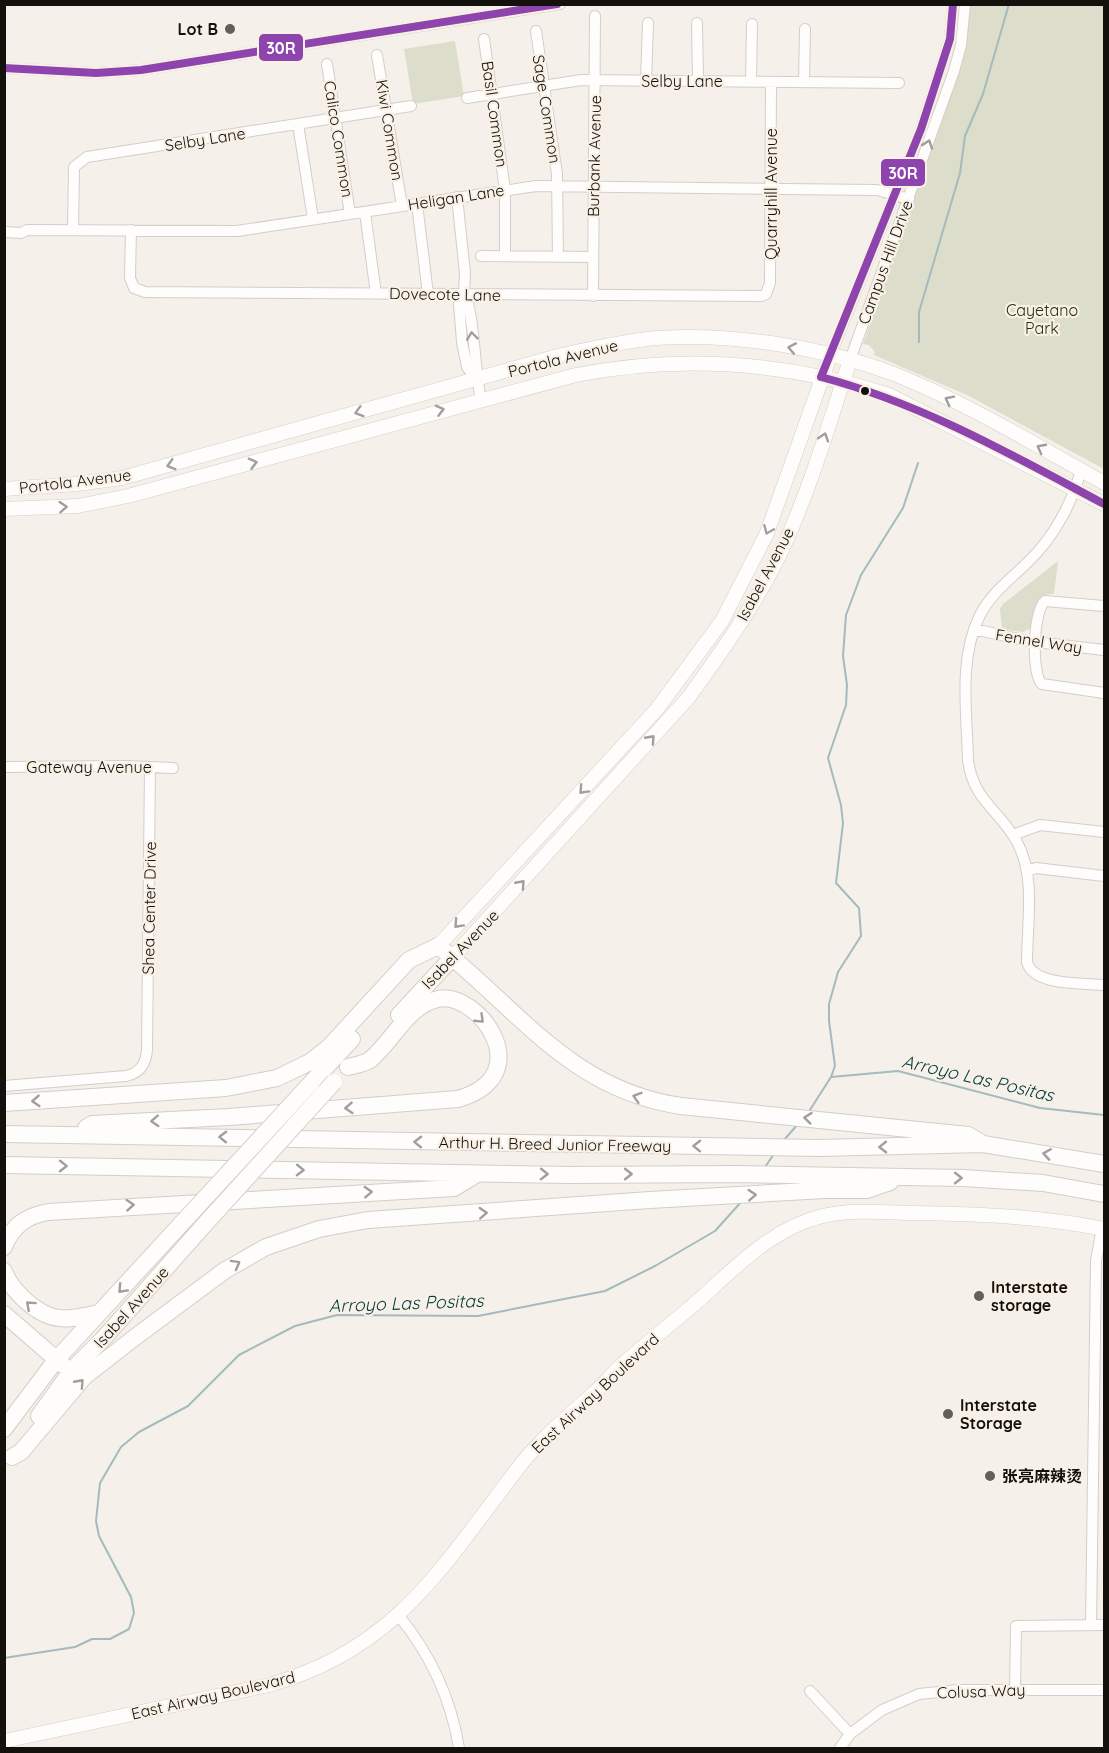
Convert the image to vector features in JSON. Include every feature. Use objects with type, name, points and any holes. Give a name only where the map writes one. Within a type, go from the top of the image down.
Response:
[{"type":"highway","points":[[4,1103],[226,1088],[277,1078],[310,1062],[329,1047],[409,960],[438,946],[562,1056],[609,1086],[659,1103],[968,1135],[983,1144]]},
{"type":"highway","name":"Isabel Avenue","points":[[4,1429],[56,1360],[438,946]]},
{"type":"highway","name":"Isabel Avenue","points":[[8,1464],[72,1370],[103,1339],[333,1082],[453,957]]},
{"type":"highway","points":[[79,1134],[92,1124],[229,1117],[458,1099],[482,1089],[491,1080],[500,1058],[494,1037],[482,1020],[458,1001],[438,998],[418,1009],[369,1061],[348,1067]]},
{"type":"highway","name":"Arthur H. Breed Junior Freeway","points":[[4,1134],[819,1148],[983,1144],[1104,1164]]},
{"type":"highway","name":"Arthur H. Breed Junior Freeway","points":[[4,1165],[478,1173],[799,1174],[899,1179],[963,1178],[1043,1183],[1104,1194]]},
{"type":"highway","points":[[4,1247],[8,1237],[20,1223],[36,1214],[48,1212],[454,1188],[478,1173]]},
{"type":"highway","points":[[8,1464],[21,1452],[84,1377],[224,1271],[266,1247],[319,1229],[368,1220],[825,1190],[867,1190],[899,1179]]},
{"type":"highway","points":[[4,1271],[20,1296],[39,1312],[49,1317],[72,1319],[99,1313]]},
{"type":"highway","points":[[4,1314],[56,1360],[72,1370]]},
{"type":"main road","name":"Portola Avenue","points":[[4,489],[99,482],[147,472],[580,351],[655,338],[737,339],[850,360],[921,386],[1104,483]]},
{"type":"main road","name":"Campus Hill Drive","points":[[821,377],[830,356]]},
{"type":"main road","name":"Campus Hill Drive","points":[[843,382],[850,360]]},
{"type":"main road","name":"Portola Avenue","points":[[4,509],[78,506],[128,496],[481,399],[576,375],[653,363],[735,363],[821,377],[889,395],[921,409],[1104,504]]},
{"type":"main road","name":"Isabel Avenue","points":[[438,946],[657,709],[716,629],[767,533],[821,377]]},
{"type":"main road","name":"Isabel Avenue","points":[[453,957],[689,697],[710,667],[749,608],[785,543],[808,487],[843,382]]},
{"type":"main road","name":"East Airway Boulevard","points":[[4,1741],[290,1679],[351,1652],[399,1616],[438,1573],[545,1435],[629,1359],[756,1251],[784,1231],[817,1217],[853,1212],[1008,1215],[1103,1229]]},
{"type":"street","points":[[4,68],[96,73],[141,70],[560,4]]},
{"type":"street","name":"Campus Hill Drive","points":[[830,356],[921,129],[950,39],[953,4]]},
{"type":"street","name":"Campus Hill Drive","points":[[850,360],[954,71],[961,45],[965,4]]},
{"type":"street","name":"Burbank Avenue","points":[[593,296],[595,16]]},
{"type":"street","points":[[698,22],[698,81]]},
{"type":"street","points":[[646,81],[648,23]]},
{"type":"street","points":[[751,82],[752,24]]},
{"type":"street","points":[[804,82],[805,29]]},
{"type":"street","name":"Sage Common","points":[[536,31],[557,186],[558,257]]},
{"type":"street","name":"Basil Common","points":[[484,39],[506,190],[505,256]]},
{"type":"street","name":"Kiwi Common","points":[[377,55],[402,206]]},
{"type":"street","name":"Calico Common","points":[[327,64],[350,214]]},
{"type":"street","name":"Selby Lane","points":[[466,98],[595,81],[899,83]]},
{"type":"street","name":"Quarryhill Avenue","points":[[756,297],[766,294],[770,283],[771,82]]},
{"type":"street","name":"Selby Lane","points":[[73,230],[74,167],[80,160],[87,157],[411,106]]},
{"type":"street","points":[[298,124],[313,219]]},
{"type":"street","name":"Heligan Lane","points":[[4,232],[21,233],[27,230],[237,231],[506,190],[557,186],[877,190],[909,200]]},
{"type":"street","points":[[457,197],[464,254],[464,294],[459,304],[462,342],[467,367],[476,380],[481,399]]},
{"type":"street","points":[[417,204],[428,294]]},
{"type":"street","points":[[365,212],[376,294]]},
{"type":"street","name":"Dovecote Lane","points":[[131,230],[130,278],[134,288],[145,292],[756,297]]},
{"type":"street","points":[[481,256],[593,257]]},
{"type":"street","points":[[1086,472],[1046,543],[993,595],[974,629],[966,668],[969,768],[981,798],[1014,836],[1021,850],[1027,871],[1027,962],[1030,971],[1040,978],[1104,985]]},
{"type":"street","points":[[1104,606],[1045,601],[1038,608],[1035,642],[1036,675],[1042,684],[1104,693]]},
{"type":"street","name":"Fennel Way","points":[[974,629],[1035,642],[1104,650]]},
{"type":"street","name":"Gateway Avenue","points":[[4,767],[172,768]]},
{"type":"street","name":"Shea Center Drive","points":[[4,1086],[126,1076],[139,1071],[144,1065],[147,1050],[150,767]]},
{"type":"street","points":[[1014,836],[1040,825],[1104,832]]},
{"type":"street","points":[[1027,871],[1036,868],[1104,876]]},
{"type":"street","points":[[1091,1625],[1100,1329],[1096,1262],[1103,1229]]},
{"type":"street","points":[[399,1616],[427,1654],[440,1680],[450,1708],[459,1749]]},
{"type":"street","points":[[1015,1690],[1016,1626],[1104,1625]]},
{"type":"street","points":[[810,1690],[850,1734]]},
{"type":"street","name":"Colusa Way","points":[[840,1749],[850,1734],[882,1710],[919,1694],[958,1690],[1104,1690]]},
{"type":"green space","name":"Cayetano Park","points":[[971,5],[1104,5],[1104,469],[969,396],[874,355],[875,352],[869,345],[863,344],[961,63]]},
{"type":"green space","points":[[455,41],[464,96],[413,104],[404,49]]},
{"type":"green space","points":[[1058,561],[1054,594],[1038,600],[1031,628],[1023,632],[1002,629],[1000,609],[1003,604]]},
{"type":"waterway","points":[[919,342],[919,312],[960,173],[965,136],[983,94],[1009,4]]},
{"type":"waterway","points":[[808,1113],[831,1077],[835,1066],[829,1004],[838,972],[861,936],[859,908],[836,883],[843,823],[841,805],[828,758],[846,705],[847,685],[843,656],[846,615],[861,575],[903,508],[918,463]]},
{"type":"waterway","name":"Arroyo Las Positas","points":[[831,1077],[898,1071],[1040,1108],[1104,1115]]},
{"type":"waterway","name":"Arroyo Las Positas","points":[[784,1140],[798,1124]]},
{"type":"waterway","name":"Arroyo Las Positas","points":[[765,1167],[774,1154]]},
{"type":"waterway","name":"Arroyo Las Positas","points":[[4,1658],[75,1647],[92,1639],[110,1639],[129,1629],[134,1613],[131,1597],[99,1536],[96,1521],[100,1483],[121,1447],[139,1432],[188,1406],[239,1355],[295,1326],[337,1315],[478,1316],[605,1291],[655,1266],[715,1231],[742,1201]]},
{"type":"transit line","name":"30R","points":[[4,68],[96,73],[141,70],[557,4]]},
{"type":"transit line","name":"30R","points":[[953,4],[950,39],[921,129],[821,377],[859,388],[931,416],[1001,449],[1104,504]]},
{"type":"place","name":"Lot B","points":[[230,29]]},
{"type":"place","name":"Interstate storage","points":[[979,1296]]},
{"type":"place","name":"Interstate Storage","points":[[948,1414]]},
{"type":"place","name":"张亮麻辣烫","points":[[990,1476]]}]
